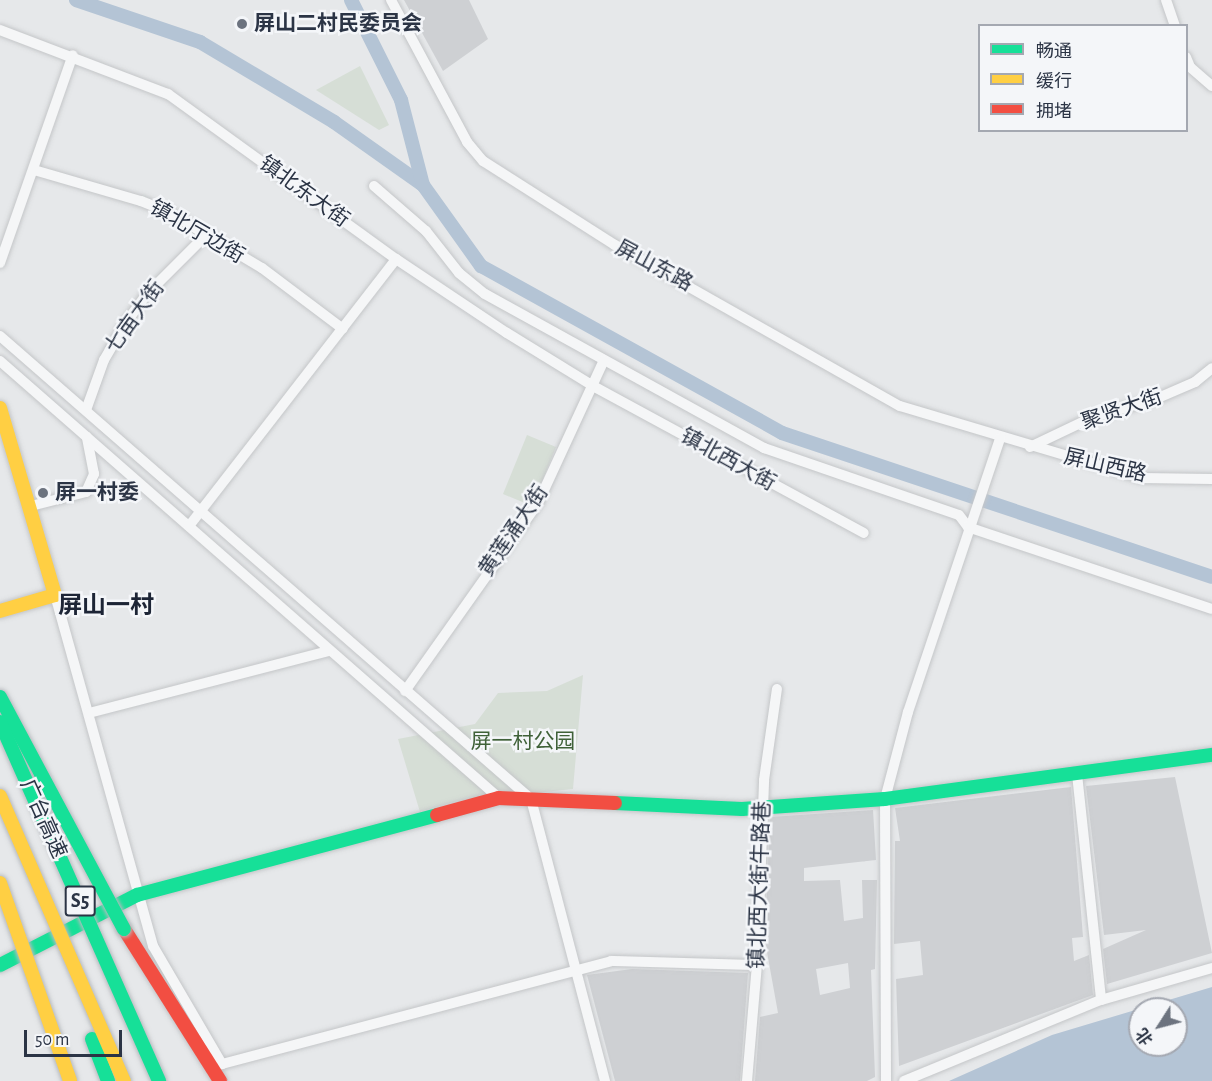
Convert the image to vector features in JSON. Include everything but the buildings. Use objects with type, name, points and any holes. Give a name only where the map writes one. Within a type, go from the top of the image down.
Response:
[{"type":"main road","points":[[0,408],[31,506],[55,596],[0,611]]},
{"type":"main road","points":[[0,697],[124,928],[220,1081]]},
{"type":"main road","name":"广台高速","points":[[0,722],[159,1081]]},
{"type":"main road","points":[[0,965],[137,895],[499,798],[763,807],[885,799],[1212,755]]},
{"type":"main road","name":"广台高速","points":[[0,796],[124,1081]]},
{"type":"main road","points":[[33,876],[108,1081]]},
{"type":"main road","points":[[0,884],[70,1081]]},
{"type":"street","name":"屏山东路","points":[[391,0],[467,142],[493,168],[615,245],[900,406],[1000,438]]},
{"type":"street","points":[[1166,0],[1174,24]]},
{"type":"street","name":"镇北东大街","points":[[0,30],[73,55],[168,94],[396,259],[593,386]]},
{"type":"street","points":[[0,263],[73,55]]},
{"type":"street","points":[[1188,62],[1190,67],[1212,86]]},
{"type":"street","name":"镇北厅边街","points":[[34,170],[141,201],[262,268],[343,329]]},
{"type":"street","points":[[374,186],[426,231],[459,273],[485,294],[764,448],[959,516],[968,527],[1212,609]]},
{"type":"street","name":"七亩大街","points":[[86,410],[104,360],[145,296],[205,236]]},
{"type":"street","points":[[189,526],[396,259]]},
{"type":"street","points":[[0,336],[531,800],[605,1081]]},
{"type":"street","name":"黄莲涌大街","points":[[405,691],[538,503],[604,360]]},
{"type":"street","points":[[0,361],[499,798]]},
{"type":"street","name":"聚贤大街","points":[[1030,447],[1091,418],[1176,390],[1212,368]]},
{"type":"street","name":"镇北西大街","points":[[593,386],[864,532]]},
{"type":"street","points":[[31,506],[86,492],[94,474],[87,437]]},
{"type":"street","name":"屏山西路","points":[[1000,438],[1142,478],[1212,479]]},
{"type":"street","points":[[886,1081],[885,799],[908,712],[972,511],[1000,438]]},
{"type":"street","points":[[55,596],[153,946],[222,1064],[577,973],[588,965],[611,961],[757,965]]},
{"type":"street","points":[[88,713],[329,651]]},
{"type":"street","name":"镇北西大街牛路巷","points":[[747,1081],[757,965],[763,807],[777,689]]},
{"type":"street","points":[[1077,774],[1101,1000]]},
{"type":"street","points":[[904,1081],[1101,1000],[1212,968]]},
{"type":"green space","points":[[360,66],[389,125],[379,130],[316,90]]},
{"type":"green space","points":[[527,435],[556,447],[532,506],[503,494]]},
{"type":"green space","name":"屏一村公园","points":[[583,675],[573,789],[457,801],[420,812],[398,739],[475,724],[498,693],[547,691]]},
{"type":"water","points":[[1212,987],[1212,1081],[949,1081],[1052,1035],[1128,1012],[1128,1057],[1188,1057],[1188,997],[1179,997]]},
{"type":"waterway","points":[[76,0],[200,42],[334,122],[423,185]]},
{"type":"waterway","points":[[351,0],[401,100],[423,185],[481,266],[782,433],[1212,577]]},
{"type":"traffic: fast","points":[[0,697],[124,929]]},
{"type":"traffic: fast","points":[[0,722],[159,1081]]},
{"type":"traffic: fast","points":[[615,803],[742,809],[885,799],[1212,755]]},
{"type":"traffic: fast","points":[[0,965],[137,895],[437,815]]},
{"type":"traffic: fast","points":[[92,1039],[108,1081]]},
{"type":"traffic: slow","points":[[0,408],[55,595],[0,611]]},
{"type":"traffic: slow","points":[[0,796],[124,1081]]},
{"type":"traffic: slow","points":[[0,883],[70,1081]]},
{"type":"traffic: jam","points":[[437,815],[499,798],[615,803]]},
{"type":"traffic: jam","points":[[124,929],[220,1081]]},
{"type":"place","name":"屏山二村民委员会","points":[[242,24]]},
{"type":"place","name":"屏一村委","points":[[43,493]]},
{"type":"district","name":"屏山一村","points":[[106,607]]}]
